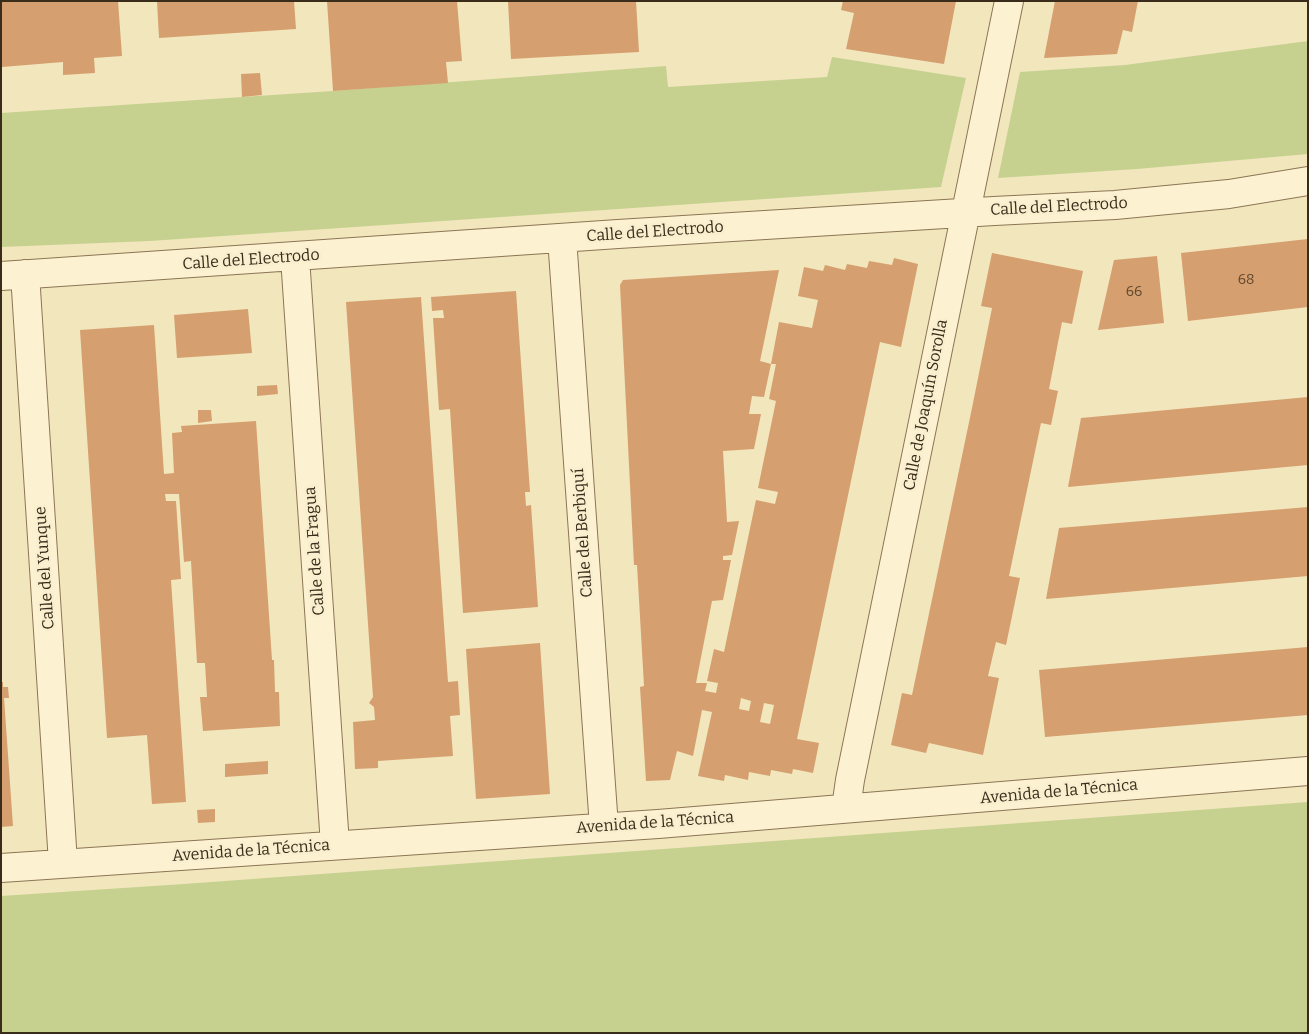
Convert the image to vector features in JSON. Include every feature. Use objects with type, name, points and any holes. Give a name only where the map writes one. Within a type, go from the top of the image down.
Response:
[{"type":"street","name":"Calle de Joaquín Sorolla","points":[[846,808],[1009,1]]},
{"type":"street","name":"Calle del Electrodo","points":[[13,275],[562,238],[1124,204],[1229,194],[1308,181]]},
{"type":"street","name":"Calle del Berbiquí","points":[[562,238],[604,827]]},
{"type":"street","name":"Calle de la Fragua","points":[[295,257],[335,845]]},
{"type":"street","name":"Calle del Yunque","points":[[13,275],[63,862]]},
{"type":"street","name":"Avenida de la Técnica","points":[[1,868],[63,862],[122,860],[668,823],[1308,771]]},
{"type":"green space","points":[[1308,41],[1308,154],[1137,169],[998,178],[1020,72],[1125,65]]},
{"type":"green space","points":[[832,57],[966,78],[941,187],[150,241],[1,247],[1,113],[666,66],[668,87],[827,77]]},
{"type":"green space","points":[[1308,802],[1308,1033],[1,1033],[1,896]]},
{"type":"building","points":[[1,1],[118,1],[122,56],[94,58],[95,73],[63,75],[63,62],[2,67]]},
{"type":"building","points":[[157,1],[294,1],[296,29],[159,38]]},
{"type":"building","points":[[327,1],[457,1],[462,61],[446,62],[448,83],[333,91]]},
{"type":"building","points":[[508,1],[636,1],[639,52],[511,59]]},
{"type":"building","points":[[843,1],[956,1],[944,64],[846,49],[854,13],[841,10]]},
{"type":"building","points":[[1055,1],[1138,1],[1132,32],[1123,30],[1117,54],[1044,58]]},
{"type":"building","points":[[260,73],[262,95],[242,97],[241,74]]},
{"type":"building","points":[[1308,239],[1308,307],[1188,321],[1181,253]]},
{"type":"building","points":[[992,253],[1083,271],[1072,324],[1062,322],[1049,389],[1058,391],[1051,425],[1041,423],[1009,576],[1020,578],[1006,645],[996,642],[988,676],[999,678],[983,755],[929,743],[926,753],[891,745],[902,693],[912,695],[972,408],[992,308],[981,306]]},
{"type":"building","points":[[1157,256],[1164,323],[1098,330],[1114,260]]},
{"type":"building","points":[[894,258],[918,264],[901,347],[880,342],[797,739],[819,743],[813,773],[793,769],[792,774],[771,770],[770,776],[749,772],[748,780],[725,775],[724,781],[698,776],[712,712],[702,710],[693,756],[677,751],[670,780],[646,781],[640,687],[644,686],[637,565],[634,565],[620,285],[623,280],[779,270],[760,361],[771,364],[779,322],[812,328],[818,300],[798,296],[804,267],[823,271],[825,265],[845,270],[847,264],[867,268],[869,261],[892,265]],"holes":[[[771,364],[776,364],[769,399],[776,401],[758,488],[778,492],[775,504],[756,500],[724,652],[714,649],[707,681],[718,683],[716,693],[705,691],[707,683],[696,683],[712,601],[723,600],[731,560],[723,560],[723,556],[732,555],[739,521],[727,522],[723,451],[754,449],[761,414],[749,414],[752,396],[764,397]],[[741,698],[751,701],[749,711],[739,709]],[[764,703],[774,705],[770,724],[760,722]]]},
{"type":"building","points":[[516,291],[530,492],[525,492],[526,506],[531,505],[538,607],[463,613],[450,409],[439,410],[433,318],[444,318],[443,310],[432,311],[431,297]]},
{"type":"building","points":[[421,297],[448,682],[458,681],[460,715],[450,716],[453,756],[378,761],[378,768],[355,769],[353,722],[375,720],[374,707],[369,703],[373,697],[346,302]]},
{"type":"building","points":[[248,309],[252,353],[177,358],[174,315]]},
{"type":"building","points":[[154,325],[164,474],[174,473],[172,433],[182,432],[181,426],[256,421],[272,660],[274,660],[275,692],[279,692],[280,726],[203,731],[200,697],[207,697],[205,663],[197,663],[191,561],[184,562],[179,494],[165,494],[166,501],[176,501],[181,579],[171,580],[186,802],[152,804],[147,735],[107,738],[80,330]]},
{"type":"building","points":[[277,385],[278,394],[257,396],[257,386]]},
{"type":"building","points":[[1308,397],[1308,465],[1068,487],[1081,418]]},
{"type":"building","points":[[198,410],[211,410],[212,421],[198,423]]},
{"type":"building","points":[[1308,507],[1308,576],[1046,599],[1059,528]]},
{"type":"building","points":[[540,643],[550,794],[476,799],[466,649]]},
{"type":"building","points":[[1308,647],[1308,715],[1045,737],[1039,670]]},
{"type":"building","points":[[1,682],[3,682],[3,687],[8,687],[9,698],[4,698],[13,826],[1,827]]},
{"type":"building","points":[[268,761],[268,774],[225,777],[225,764]]},
{"type":"building","points":[[215,809],[215,822],[198,823],[197,810]]}]
